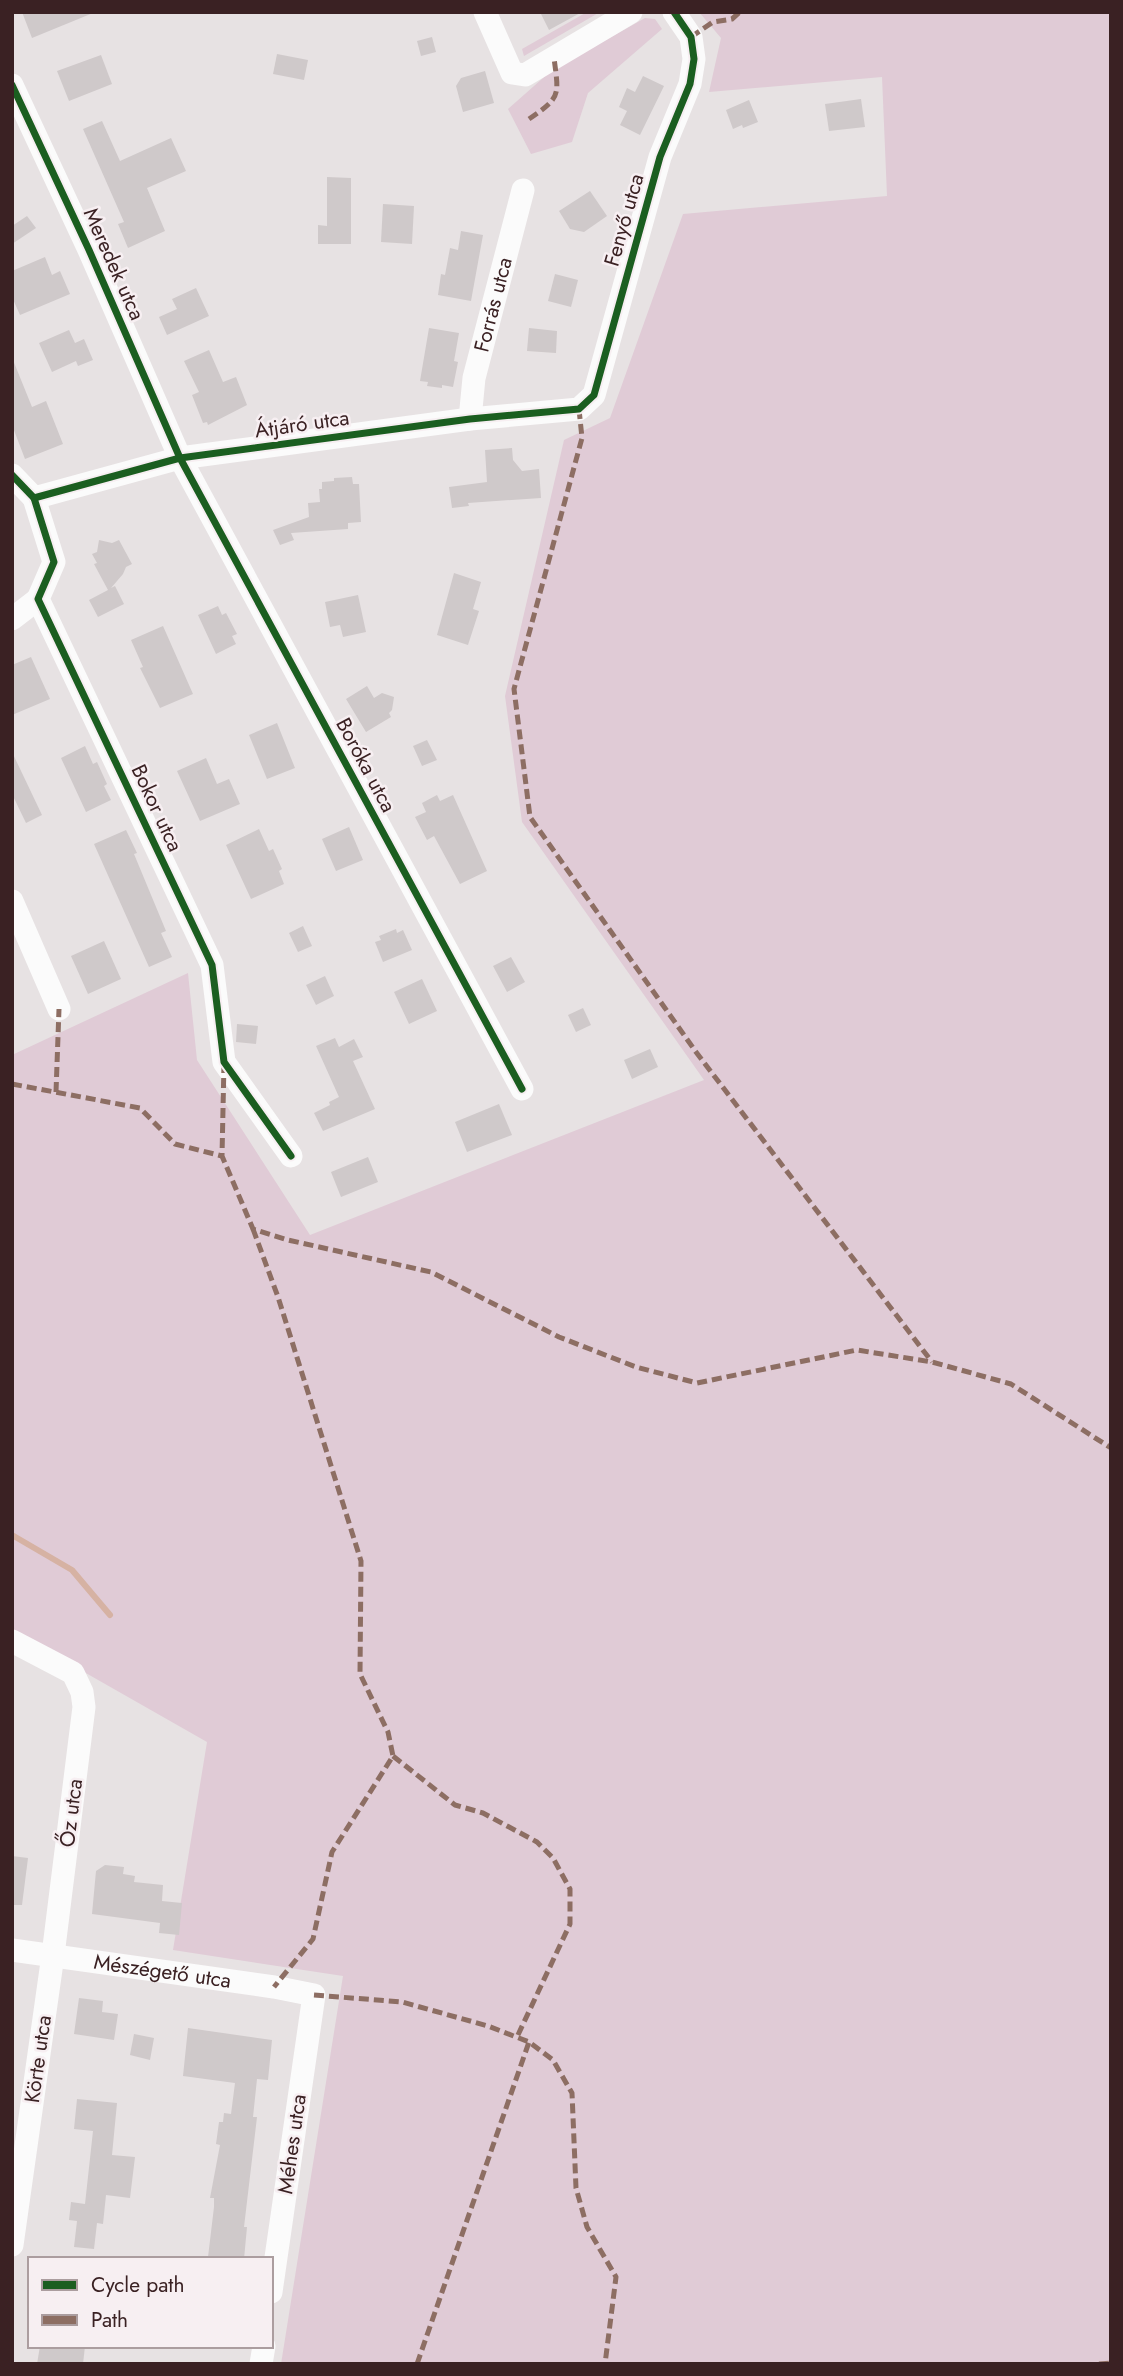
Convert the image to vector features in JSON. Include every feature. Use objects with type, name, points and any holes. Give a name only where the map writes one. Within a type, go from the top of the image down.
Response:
[{"type":"street","points":[[485,12],[512,73],[525,75],[631,12]]},
{"type":"street","name":"Fenyő utca","points":[[579,409],[594,395],[660,157],[690,84],[694,59],[691,37],[674,12]]},
{"type":"street","name":"Meredek utca","points":[[12,85],[89,250],[180,458]]},
{"type":"street","name":"Forrás utca","points":[[470,419],[474,378],[523,190]]},
{"type":"street","name":"Átjáró utca","points":[[34,498],[180,458],[470,419],[579,409]]},
{"type":"street","name":"Boróka utca","points":[[180,458],[522,1088]]},
{"type":"street","points":[[12,475],[34,498],[54,562],[38,599],[12,619]]},
{"type":"street","name":"Bokor utca","points":[[38,599],[212,965],[224,1062],[291,1156]]},
{"type":"street","points":[[12,901],[59,1009]]},
{"type":"street","name":"Őz utca","points":[[12,1641],[73,1674],[82,1692],[84,1707],[53,1955]]},
{"type":"street","name":"Mészégető utca","points":[[12,1950],[314,1995]]},
{"type":"street","name":"Körte utca","points":[[12,2245],[53,1955]]},
{"type":"street","name":"Méhes utca","points":[[273,2278],[314,1995]]},
{"type":"shaded area","points":[[587,12],[600,12],[524,56],[522,49]]},
{"type":"shaded area","points":[[699,12],[1111,12],[1111,2364],[281,2364],[343,1976],[173,1950],[207,1742],[12,1631],[12,1055],[188,973],[197,1060],[310,1235],[704,1080],[522,822],[505,696],[564,440],[610,418],[683,214],[887,196],[882,77],[709,92],[721,38]]},
{"type":"shaded area","points":[[645,18],[655,19],[662,29],[588,93],[572,142],[531,154],[508,109],[551,71]]},
{"type":"building","points":[[22,12],[93,12],[93,13],[32,38]]},
{"type":"building","points":[[540,12],[582,12],[549,30]]},
{"type":"building","points":[[432,37],[436,52],[421,56],[417,41]]},
{"type":"building","points":[[277,54],[308,60],[304,80],[273,74]]},
{"type":"building","points":[[101,55],[112,84],[69,101],[57,71]]},
{"type":"building","points":[[485,71],[494,103],[463,112],[456,86],[461,78]]},
{"type":"building","points":[[643,76],[664,86],[640,135],[620,125],[627,111],[619,107],[627,88],[635,92]]},
{"type":"building","points":[[861,99],[865,127],[829,131],[825,104]]},
{"type":"building","points":[[749,100],[758,122],[733,129],[726,110]]},
{"type":"building","points":[[102,121],[120,161],[171,138],[186,171],[147,188],[165,231],[128,248],[118,224],[124,222],[83,129]]},
{"type":"building","points":[[327,177],[351,178],[351,244],[318,244],[318,225],[327,226]]},
{"type":"building","points":[[590,191],[607,216],[584,232],[570,229],[559,211]]},
{"type":"building","points":[[383,204],[414,206],[412,244],[381,242]]},
{"type":"building","points":[[27,216],[36,228],[12,244],[12,226]]},
{"type":"building","points":[[461,231],[483,235],[471,301],[438,295],[441,274],[445,275],[450,248],[458,250]]},
{"type":"building","points":[[45,257],[52,275],[60,271],[70,294],[20,315],[12,297],[12,271]]},
{"type":"building","points":[[555,274],[578,280],[571,307],[548,301]]},
{"type":"building","points":[[196,288],[209,316],[167,335],[159,317],[177,309],[172,299]]},
{"type":"building","points":[[429,328],[459,333],[454,361],[458,362],[453,387],[427,386],[428,382],[420,381]]},
{"type":"building","points":[[529,328],[557,331],[556,353],[527,351]]},
{"type":"building","points":[[69,330],[75,343],[84,339],[93,360],[78,366],[76,361],[52,372],[39,343]]},
{"type":"building","points":[[209,350],[223,382],[236,377],[247,405],[208,425],[207,422],[203,423],[192,395],[199,392],[184,361]]},
{"type":"building","points":[[13,360],[32,407],[46,401],[63,444],[25,459],[12,425]]},
{"type":"building","points":[[512,448],[513,460],[522,471],[539,469],[541,498],[468,503],[469,506],[452,508],[449,487],[487,482],[485,450]]},
{"type":"building","points":[[352,477],[353,484],[359,484],[361,522],[348,523],[348,529],[291,533],[294,540],[280,545],[273,530],[309,517],[308,503],[320,502],[319,489],[322,489],[322,482]]},
{"type":"building","points":[[99,540],[112,543],[119,540],[132,564],[126,567],[111,588],[115,586],[124,604],[98,617],[89,600],[108,590],[94,564],[97,563],[92,554],[97,552]]},
{"type":"building","points":[[454,573],[481,582],[473,609],[479,611],[468,645],[437,635]]},
{"type":"building","points":[[358,595],[366,632],[343,637],[340,625],[330,627],[325,602]]},
{"type":"building","points":[[218,606],[222,615],[226,613],[237,634],[232,636],[236,644],[216,654],[198,615]]},
{"type":"building","points":[[163,626],[193,694],[160,708],[140,668],[143,667],[131,640]]},
{"type":"building","points":[[31,657],[50,699],[12,715],[12,665]]},
{"type":"building","points":[[367,686],[374,698],[382,693],[394,697],[389,713],[391,717],[366,732],[346,699]]},
{"type":"building","points":[[277,723],[295,768],[267,779],[249,735]]},
{"type":"building","points":[[427,740],[437,760],[422,766],[413,746]]},
{"type":"building","points":[[85,746],[93,764],[97,762],[111,800],[86,812],[61,758]]},
{"type":"building","points":[[12,752],[42,815],[26,823],[12,794]]},
{"type":"building","points":[[206,758],[217,784],[229,779],[240,804],[200,821],[177,771]]},
{"type":"building","points":[[437,795],[440,801],[453,795],[487,871],[460,884],[434,836],[427,840],[415,817],[426,812],[422,803]]},
{"type":"building","points":[[349,827],[363,860],[336,871],[322,839]]},
{"type":"building","points":[[259,829],[269,851],[273,849],[282,869],[279,871],[284,884],[251,899],[226,845]]},
{"type":"building","points":[[126,830],[166,931],[161,933],[172,957],[149,967],[94,844]]},
{"type":"building","points":[[303,926],[312,946],[298,952],[289,933]]},
{"type":"building","points":[[396,929],[397,933],[403,930],[412,950],[383,962],[375,942],[381,940],[379,936]]},
{"type":"building","points":[[104,941],[121,979],[88,994],[71,956]]},
{"type":"building","points":[[511,957],[525,982],[507,992],[493,966]]},
{"type":"building","points":[[325,976],[334,996],[316,1005],[306,985]]},
{"type":"building","points":[[422,979],[437,1011],[409,1024],[394,992]]},
{"type":"building","points":[[583,1008],[591,1025],[576,1032],[568,1015]]},
{"type":"building","points":[[237,1024],[258,1026],[256,1044],[236,1042]]},
{"type":"building","points":[[335,1038],[339,1047],[354,1039],[363,1057],[353,1061],[375,1109],[323,1131],[314,1113],[339,1097],[316,1046]]},
{"type":"building","points":[[650,1049],[658,1067],[632,1079],[624,1060]]},
{"type":"building","points":[[499,1104],[512,1135],[467,1152],[455,1122]]},
{"type":"building","points":[[368,1157],[378,1182],[341,1197],[331,1172]]},
{"type":"building","points":[[12,1856],[28,1858],[22,1905],[12,1905]]},
{"type":"building","points":[[105,1865],[124,1867],[123,1874],[135,1876],[134,1882],[163,1885],[162,1901],[182,1903],[179,1935],[159,1933],[160,1923],[92,1914],[96,1871]]},
{"type":"building","points":[[79,1998],[103,2001],[102,2012],[118,2014],[114,2040],[74,2034]]},
{"type":"building","points":[[188,2028],[272,2040],[268,2080],[257,2079],[253,2117],[257,2117],[244,2227],[247,2227],[244,2257],[208,2257],[214,2207],[214,2198],[210,2198],[220,2145],[216,2144],[219,2122],[223,2122],[224,2113],[231,2114],[235,2083],[183,2076]]},
{"type":"building","points":[[134,2034],[154,2038],[150,2060],[130,2055]]},
{"type":"building","points":[[77,2099],[117,2103],[112,2155],[135,2157],[130,2198],[106,2195],[103,2224],[97,2223],[94,2249],[74,2247],[77,2221],[69,2220],[71,2202],[85,2204],[93,2131],[74,2129]]},
{"type":"building","points":[[40,2348],[85,2348],[83,2364],[37,2364]]},
{"type":"waterway","points":[[12,1535],[72,1570],[110,1615]]},
{"type":"marked path","points":[[691,37],[713,22],[732,19],[740,12]]},
{"type":"marked path","points":[[529,119],[547,106],[555,94],[557,80],[554,58]]},
{"type":"marked path","points":[[579,409],[582,438],[514,689],[530,817],[696,1052],[932,1362]]},
{"type":"marked path","points":[[56,1092],[59,1009]]},
{"type":"marked path","points":[[224,1063],[222,1156],[253,1229],[288,1240],[431,1272],[559,1337],[636,1367],[697,1383],[857,1350],[932,1362],[1011,1384],[1111,1448]]},
{"type":"marked path","points":[[12,1084],[140,1108],[175,1144],[222,1156]]},
{"type":"marked path","points":[[253,1229],[278,1297],[361,1561],[360,1674],[388,1732],[393,1756],[332,1852],[313,1939],[274,1987]]},
{"type":"marked path","points":[[393,1756],[455,1805],[483,1813],[537,1842],[553,1858],[570,1889],[570,1924],[517,2037]]},
{"type":"marked path","points":[[314,1995],[402,2002],[488,2026],[529,2042],[553,2060],[572,2093],[576,2188],[587,2227],[616,2277],[605,2364]]},
{"type":"marked path","points":[[417,2364],[529,2042]]},
{"type":"marked path","points":[[1099,2364],[1111,2363]]},
{"type":"cycle path","points":[[34,498],[180,458],[470,419],[579,409],[594,395],[660,157],[690,84],[694,59],[691,37],[674,12]]},
{"type":"cycle path","points":[[12,85],[89,250],[180,458],[522,1089]]},
{"type":"cycle path","points":[[12,475],[34,498],[54,562],[38,599],[212,965],[224,1062],[291,1156]]}]
